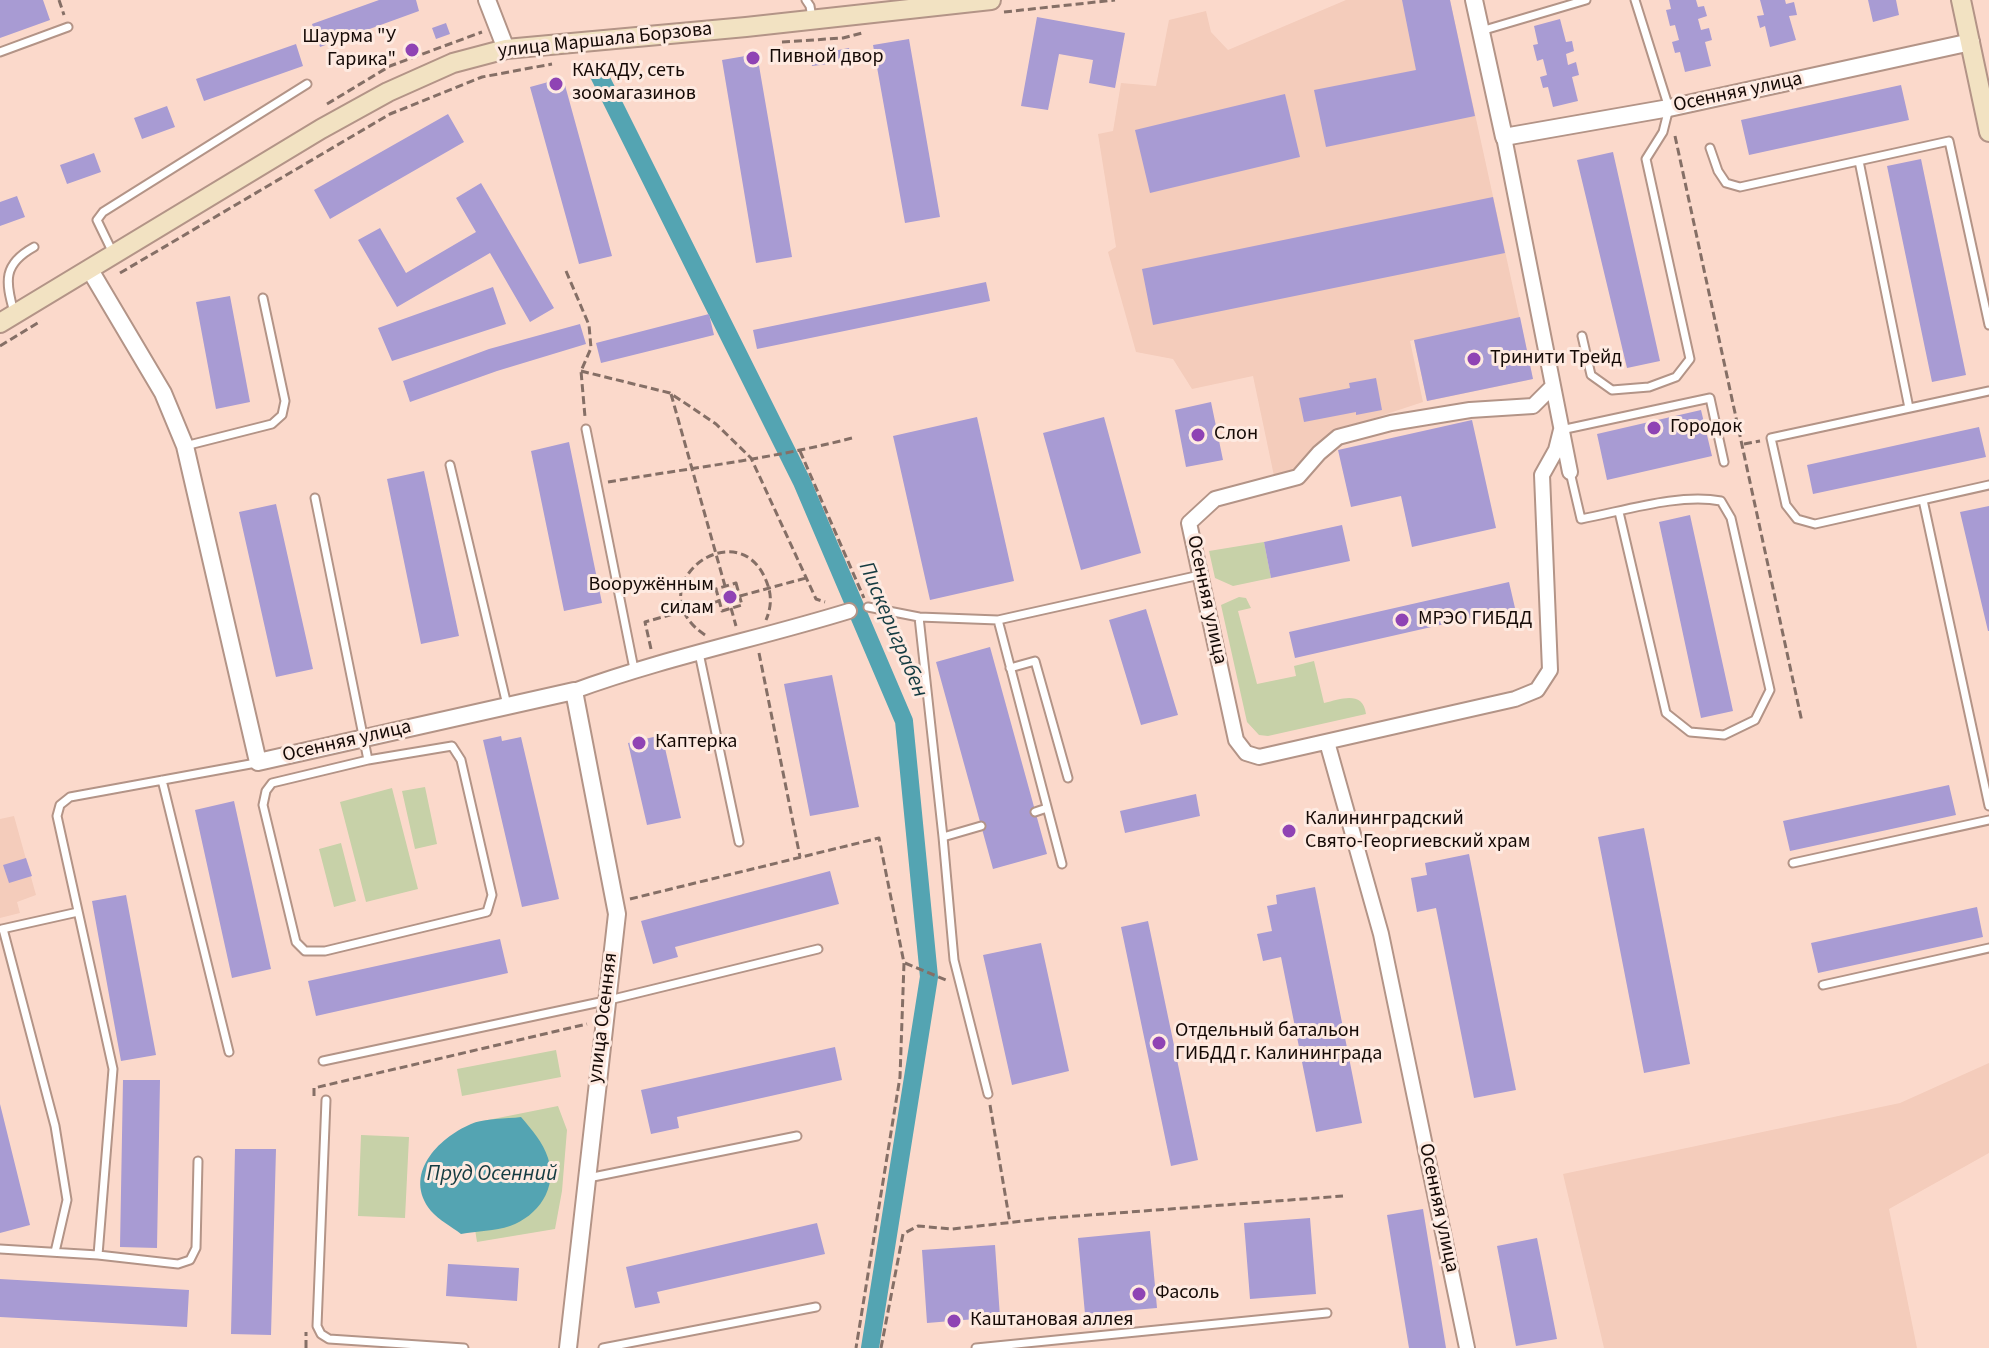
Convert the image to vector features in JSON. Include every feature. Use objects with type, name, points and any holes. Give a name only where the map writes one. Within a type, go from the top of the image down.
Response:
[{"type":"main road","points":[[1961,0],[1988,120]]},
{"type":"main road","name":"улица Маршала Борзова","points":[[7,319],[94,278],[114,255],[280,153],[388,92],[453,63],[506,49],[994,6]]},
{"type":"street","points":[[487,0],[506,49]]},
{"type":"street","points":[[1474,0],[1570,472]]},
{"type":"street","name":"Осенняя улица","points":[[1504,137],[1669,108],[1971,42]]},
{"type":"street","name":"Осенняя улица","points":[[94,278],[163,393],[185,446],[258,762],[574,691],[634,669],[849,611]]},
{"type":"street","name":"Осенняя улица","points":[[1553,386],[1533,406],[1454,413],[1391,423],[1338,437],[1298,477],[1215,499],[1189,523],[1236,740],[1246,753],[1259,757],[1515,699],[1537,690],[1550,670],[1542,475],[1556,450],[1561,430]]},
{"type":"street","name":"улица Осенняя","points":[[568,1348],[617,914],[574,691]]},
{"type":"street","name":"Осенняя улица","points":[[1327,742],[1381,934],[1467,1348]]},
{"type":"lane","points":[[806,0],[813,20]]},
{"type":"lane","points":[[1481,31],[1586,0]]},
{"type":"lane","points":[[1582,336],[1591,375],[1612,390],[1649,387],[1676,377],[1690,359],[1646,159],[1663,132],[1669,108],[1635,0]]},
{"type":"lane","points":[[0,52],[68,27]]},
{"type":"lane","points":[[114,255],[97,220],[103,212],[307,84]]},
{"type":"lane","points":[[1710,148],[1726,183],[1740,187],[1949,141],[1989,325]]},
{"type":"lane","points":[[1859,161],[1909,408]]},
{"type":"lane","points":[[7,319],[9,268],[18,256],[34,247]]},
{"type":"lane","points":[[185,446],[272,424],[282,415],[285,401],[263,298]]},
{"type":"lane","points":[[1989,391],[1771,438],[1786,505],[1797,519],[1815,524],[1989,485]]},
{"type":"lane","points":[[1561,430],[1710,398],[1724,462]]},
{"type":"lane","points":[[586,429],[634,669]]},
{"type":"lane","points":[[450,465],[507,707]]},
{"type":"lane","points":[[1570,472],[1581,519],[1619,512],[1701,497],[1721,501],[1731,518],[1770,690],[1755,720],[1724,735],[1690,732],[1666,713],[1619,512]]},
{"type":"lane","points":[[315,498],[368,760]]},
{"type":"lane","points":[[1923,500],[1989,806]]},
{"type":"lane","points":[[868,607],[919,617],[998,620],[1200,575]]},
{"type":"lane","points":[[919,617],[954,960],[988,1094]]},
{"type":"lane","points":[[998,620],[1062,864]]},
{"type":"lane","points":[[699,653],[739,842]]},
{"type":"lane","points":[[1010,668],[1035,661],[1068,778]]},
{"type":"lane","points":[[452,746],[461,760],[492,895],[487,912],[325,951],[305,951],[296,942],[263,805],[266,791],[272,783],[368,760],[452,746]]},
{"type":"lane","points":[[98,1255],[113,1069],[57,816],[60,805],[70,797],[258,762]]},
{"type":"lane","points":[[162,780],[229,1052]]},
{"type":"lane","points":[[1035,812],[1047,808]]},
{"type":"lane","points":[[1793,863],[1989,820]]},
{"type":"lane","points":[[943,837],[981,826]]},
{"type":"lane","points":[[55,1252],[67,1200],[55,1126],[1,930],[78,912]]},
{"type":"lane","points":[[1823,985],[1989,948]]},
{"type":"lane","points":[[323,1061],[605,1001],[818,949]]},
{"type":"lane","points":[[326,1100],[317,1326],[321,1334],[329,1339],[464,1348]]},
{"type":"lane","points":[[586,1178],[797,1136]]},
{"type":"lane","points":[[0,1249],[178,1264],[190,1260],[196,1248],[198,1161]]},
{"type":"lane","points":[[603,1348],[816,1307]]},
{"type":"lane","points":[[976,1348],[1327,1313]]},
{"type":"path","points":[[59,0],[68,27]]},
{"type":"path","points":[[994,6],[1115,0]]},
{"type":"path","points":[[777,42],[843,38],[865,32]]},
{"type":"path","points":[[94,278],[390,114],[482,77],[560,62]]},
{"type":"path","points":[[1669,108],[1802,722]]},
{"type":"path","points":[[566,271],[589,325],[591,348],[581,371],[586,429]]},
{"type":"path","points":[[0,346],[50,315]]},
{"type":"path","points":[[581,371],[670,393],[716,424],[751,458],[816,599],[849,611]]},
{"type":"path","points":[[670,393],[725,586]]},
{"type":"path","points":[[597,484],[778,456],[852,438]]},
{"type":"path","points":[[1742,445],[1771,438]]},
{"type":"path","points":[[800,451],[868,607]]},
{"type":"path","points":[[713,640],[697,629],[685,612],[680,594],[687,576],[698,561],[717,553],[739,554],[758,563],[770,588],[771,609],[760,633],[800,857]]},
{"type":"path","points":[[740,596],[806,578]]},
{"type":"path","points":[[736,583],[740,596],[742,605],[722,611],[716,589],[736,583]]},
{"type":"path","points":[[653,656],[645,622],[719,601]]},
{"type":"path","points":[[731,608],[738,634]]},
{"type":"path","points":[[614,902],[879,838],[904,963],[900,1077],[856,1348]]},
{"type":"path","points":[[904,963],[938,977]]},
{"type":"path","points":[[313,1103],[314,1088],[603,1020]]},
{"type":"path","points":[[988,1094],[1010,1223]]},
{"type":"path","points":[[881,1348],[903,1234],[918,1226],[952,1229],[1343,1196]]},
{"type":"path","points":[[306,1333],[306,1348]]},
{"type":"shaded area","points":[[1346,0],[1450,0],[1533,379],[1427,401],[1414,340],[1410,341],[1423,402],[1338,430],[1292,470],[1274,476],[1253,376],[1192,389],[1173,359],[1136,352],[1108,252],[1116,247],[1098,134],[1113,131],[1121,83],[1156,86],[1169,20],[1206,11],[1211,32],[1228,50]]},
{"type":"shaded area","points":[[14,816],[36,895],[17,902],[20,913],[0,918],[0,819]]},
{"type":"shaded area","points":[[1989,1063],[1989,1153],[1889,1209],[1917,1348],[1604,1348],[1563,1174],[1900,1103]]},
{"type":"green space","points":[[1264,542],[1271,578],[1233,586],[1215,578],[1209,551]]},
{"type":"green space","points":[[1239,597],[1246,598],[1251,608],[1238,611],[1257,684],[1296,676],[1294,666],[1314,661],[1324,703],[1344,698],[1356,699],[1364,706],[1366,714],[1268,736],[1259,735],[1247,722],[1221,605]]},
{"type":"green space","points":[[425,787],[437,844],[415,849],[402,791]]},
{"type":"green space","points":[[392,788],[418,889],[366,902],[340,802]]},
{"type":"green space","points":[[341,843],[356,901],[334,907],[319,849]]},
{"type":"green space","points":[[556,1050],[561,1077],[462,1096],[457,1069]]},
{"type":"green space","name":"Пруд Осенний","points":[[558,1106],[567,1130],[555,1229],[477,1242],[468,1185],[473,1123]]},
{"type":"green space","points":[[361,1135],[409,1137],[405,1218],[358,1216]]},
{"type":"water","name":"Пруд Осенний","points":[[521,1117],[540,1141],[548,1158],[550,1180],[543,1200],[529,1215],[510,1226],[461,1234],[434,1214],[423,1198],[420,1184],[428,1159],[447,1138],[471,1124]]},
{"type":"building","points":[[0,0],[43,0],[50,20],[0,38]]},
{"type":"building","points":[[379,0],[416,0],[419,11],[320,47],[312,24]]},
{"type":"building","points":[[1402,0],[1450,0],[1475,116],[1326,147],[1314,90],[1416,70]]},
{"type":"building","points":[[1669,0],[1696,0],[1698,7],[1704,6],[1707,16],[1698,19],[1701,30],[1709,28],[1712,40],[1705,42],[1711,66],[1685,72],[1680,52],[1675,53],[1672,42],[1679,40],[1675,25],[1670,26],[1666,10],[1671,9]]},
{"type":"building","points":[[1760,0],[1785,0],[1786,4],[1794,2],[1797,15],[1789,16],[1796,40],[1770,47],[1765,26],[1760,28],[1757,16],[1764,15]]},
{"type":"building","points":[[1868,0],[1896,0],[1899,15],[1873,22]]},
{"type":"building","points":[[1037,17],[1125,33],[1115,88],[1089,83],[1093,60],[1059,54],[1048,110],[1021,106]]},
{"type":"building","points":[[1560,19],[1566,42],[1572,41],[1574,51],[1566,54],[1568,65],[1576,62],[1579,75],[1572,77],[1578,101],[1553,107],[1548,87],[1543,88],[1540,77],[1547,75],[1543,59],[1537,61],[1533,45],[1538,44],[1534,26]]},
{"type":"building","points":[[446,23],[450,34],[436,39],[432,28]]},
{"type":"building","points":[[909,39],[940,217],[905,223],[873,45]]},
{"type":"building","points":[[414,41],[419,47],[410,55],[405,50]]},
{"type":"building","points":[[296,44],[303,66],[204,101],[196,79]]},
{"type":"building","points":[[849,48],[851,60],[835,63],[833,51]]},
{"type":"building","points":[[827,52],[829,64],[812,66],[810,54]]},
{"type":"building","points":[[757,54],[792,257],[756,263],[722,60]]},
{"type":"building","points":[[563,78],[612,256],[579,264],[530,87]]},
{"type":"building","points":[[1901,85],[1909,120],[1749,155],[1741,120]]},
{"type":"building","points":[[1285,94],[1300,157],[1150,193],[1135,130]]},
{"type":"building","points":[[167,106],[175,127],[142,139],[134,118]]},
{"type":"building","points":[[448,114],[464,142],[330,219],[314,190]]},
{"type":"building","points":[[1613,152],[1660,361],[1627,368],[1577,160]]},
{"type":"building","points":[[94,153],[101,172],[67,184],[60,165]]},
{"type":"building","points":[[1921,159],[1966,375],[1932,382],[1887,166]]},
{"type":"building","points":[[481,183],[554,308],[530,322],[490,253],[397,307],[358,240],[380,228],[406,273],[476,232],[456,198]]},
{"type":"building","points":[[17,196],[25,217],[0,226],[0,202]]},
{"type":"building","points":[[1493,197],[1505,253],[1153,325],[1142,269]]},
{"type":"building","points":[[986,282],[990,301],[757,349],[753,330]]},
{"type":"building","points":[[493,287],[506,324],[392,361],[378,328]]},
{"type":"building","points":[[230,296],[250,402],[216,409],[196,302]]},
{"type":"building","points":[[709,314],[714,335],[601,363],[596,343]]},
{"type":"building","name":"Тринити Трейд","points":[[1520,317],[1533,379],[1427,401],[1414,340]]},
{"type":"building","points":[[580,324],[586,344],[410,402],[403,381],[489,349]]},
{"type":"building","points":[[1376,378],[1382,410],[1304,422],[1299,398],[1350,388],[1349,383]]},
{"type":"building","points":[[1211,402],[1223,460],[1186,467],[1175,410]]},
{"type":"building","points":[[1701,410],[1712,456],[1607,480],[1597,434]]},
{"type":"building","points":[[977,417],[1014,581],[930,600],[893,436]]},
{"type":"building","points":[[1104,417],[1141,553],[1081,570],[1043,433]]},
{"type":"building","points":[[1472,420],[1496,528],[1412,547],[1401,496],[1351,507],[1338,450]]},
{"type":"building","points":[[1979,427],[1986,457],[1813,494],[1807,465]]},
{"type":"building","points":[[569,442],[602,603],[564,611],[531,451]]},
{"type":"building","points":[[424,471],[459,636],[421,644],[387,479]]},
{"type":"building","points":[[276,504],[313,669],[276,677],[239,512]]},
{"type":"building","points":[[1989,506],[1989,631],[1988,631],[1960,512]]},
{"type":"building","points":[[1690,515],[1733,711],[1701,718],[1659,522]]},
{"type":"building","points":[[1342,525],[1350,561],[1271,578],[1264,542]]},
{"type":"building","name":"МРЭО ГИБДД","points":[[1509,582],[1515,608],[1295,658],[1289,632]]},
{"type":"building","points":[[1146,609],[1178,715],[1141,725],[1109,620]]},
{"type":"building","points":[[990,647],[1047,854],[993,869],[936,662]]},
{"type":"building","points":[[832,675],[859,807],[810,816],[784,684]]},
{"type":"building","points":[[662,735],[681,818],[647,825],[628,743]]},
{"type":"building","points":[[501,736],[502,741],[521,737],[559,899],[522,907],[483,740]]},
{"type":"building","points":[[1949,785],[1956,815],[1790,851],[1783,821]]},
{"type":"building","points":[[1196,794],[1200,816],[1125,833],[1120,811]]},
{"type":"building","points":[[234,801],[271,969],[232,978],[195,810]]},
{"type":"building","points":[[1644,828],[1690,1064],[1644,1073],[1598,837]]},
{"type":"building","points":[[1469,854],[1516,1090],[1474,1098],[1436,908],[1417,912],[1411,878],[1427,875],[1425,863]]},
{"type":"building","points":[[26,858],[32,876],[9,883],[3,865]]},
{"type":"building","points":[[830,871],[839,904],[675,947],[678,957],[653,964],[641,921]]},
{"type":"building","points":[[1315,887],[1362,1123],[1316,1132],[1281,957],[1263,961],[1257,934],[1272,931],[1267,906],[1277,904],[1276,895]]},
{"type":"building","points":[[126,895],[156,1055],[121,1061],[92,901]]},
{"type":"building","points":[[1977,907],[1983,937],[1818,973],[1811,943]]},
{"type":"building","name":"Отдельный батальон ГИБДД г. Калининграда","points":[[1148,921],[1198,1160],[1171,1166],[1121,927]]},
{"type":"building","points":[[500,939],[508,973],[316,1016],[308,981]]},
{"type":"building","points":[[1041,943],[1069,1071],[1012,1085],[983,955]]},
{"type":"building","points":[[835,1047],[842,1080],[677,1117],[679,1128],[651,1134],[641,1090]]},
{"type":"building","points":[[123,1080],[160,1080],[157,1248],[120,1247]]},
{"type":"building","points":[[0,1104],[30,1225],[0,1233]]},
{"type":"building","points":[[235,1149],[276,1149],[271,1335],[231,1334]]},
{"type":"building","points":[[1423,1209],[1446,1348],[1409,1348],[1387,1215]]},
{"type":"building","points":[[1310,1218],[1316,1294],[1250,1299],[1244,1223]]},
{"type":"building","points":[[817,1223],[825,1254],[657,1292],[660,1303],[635,1308],[626,1267]]},
{"type":"building","points":[[1150,1231],[1157,1308],[1085,1314],[1078,1238]]},
{"type":"building","points":[[1537,1238],[1557,1339],[1516,1346],[1497,1246]]},
{"type":"building","points":[[995,1245],[1000,1317],[927,1323],[922,1250]]},
{"type":"building","points":[[448,1264],[519,1268],[517,1301],[446,1296]]},
{"type":"building","points":[[0,1279],[189,1290],[187,1327],[0,1317]]},
{"type":"waterway","name":"Пискериграбен","points":[[599,75],[802,482],[904,721],[929,977],[870,1348]]},
{"type":"place","name":"Шаурма \"У Гарика\"","points":[[412,50]]},
{"type":"place","name":"Пивной двор","points":[[753,58]]},
{"type":"place","name":"КАКАДУ, сеть зоомагазинов","points":[[556,84]]},
{"type":"place","name":"Тринити Трейд","points":[[1474,359]]},
{"type":"place","name":"Городок","points":[[1654,428]]},
{"type":"place","name":"Слон","points":[[1198,435]]},
{"type":"place","name":"Вооружённым силам","points":[[730,597]]},
{"type":"place","name":"МРЭО ГИБДД","points":[[1402,620]]},
{"type":"place","name":"Каптерка","points":[[639,743]]},
{"type":"place","name":"Калининградский Свято-Георгиевский храм","points":[[1289,831]]},
{"type":"place","name":"Отдельный батальон ГИБДД г. Калининграда","points":[[1159,1043]]},
{"type":"place","name":"Фасоль","points":[[1139,1294]]},
{"type":"place","name":"Каштановая аллея","points":[[954,1321]]}]
